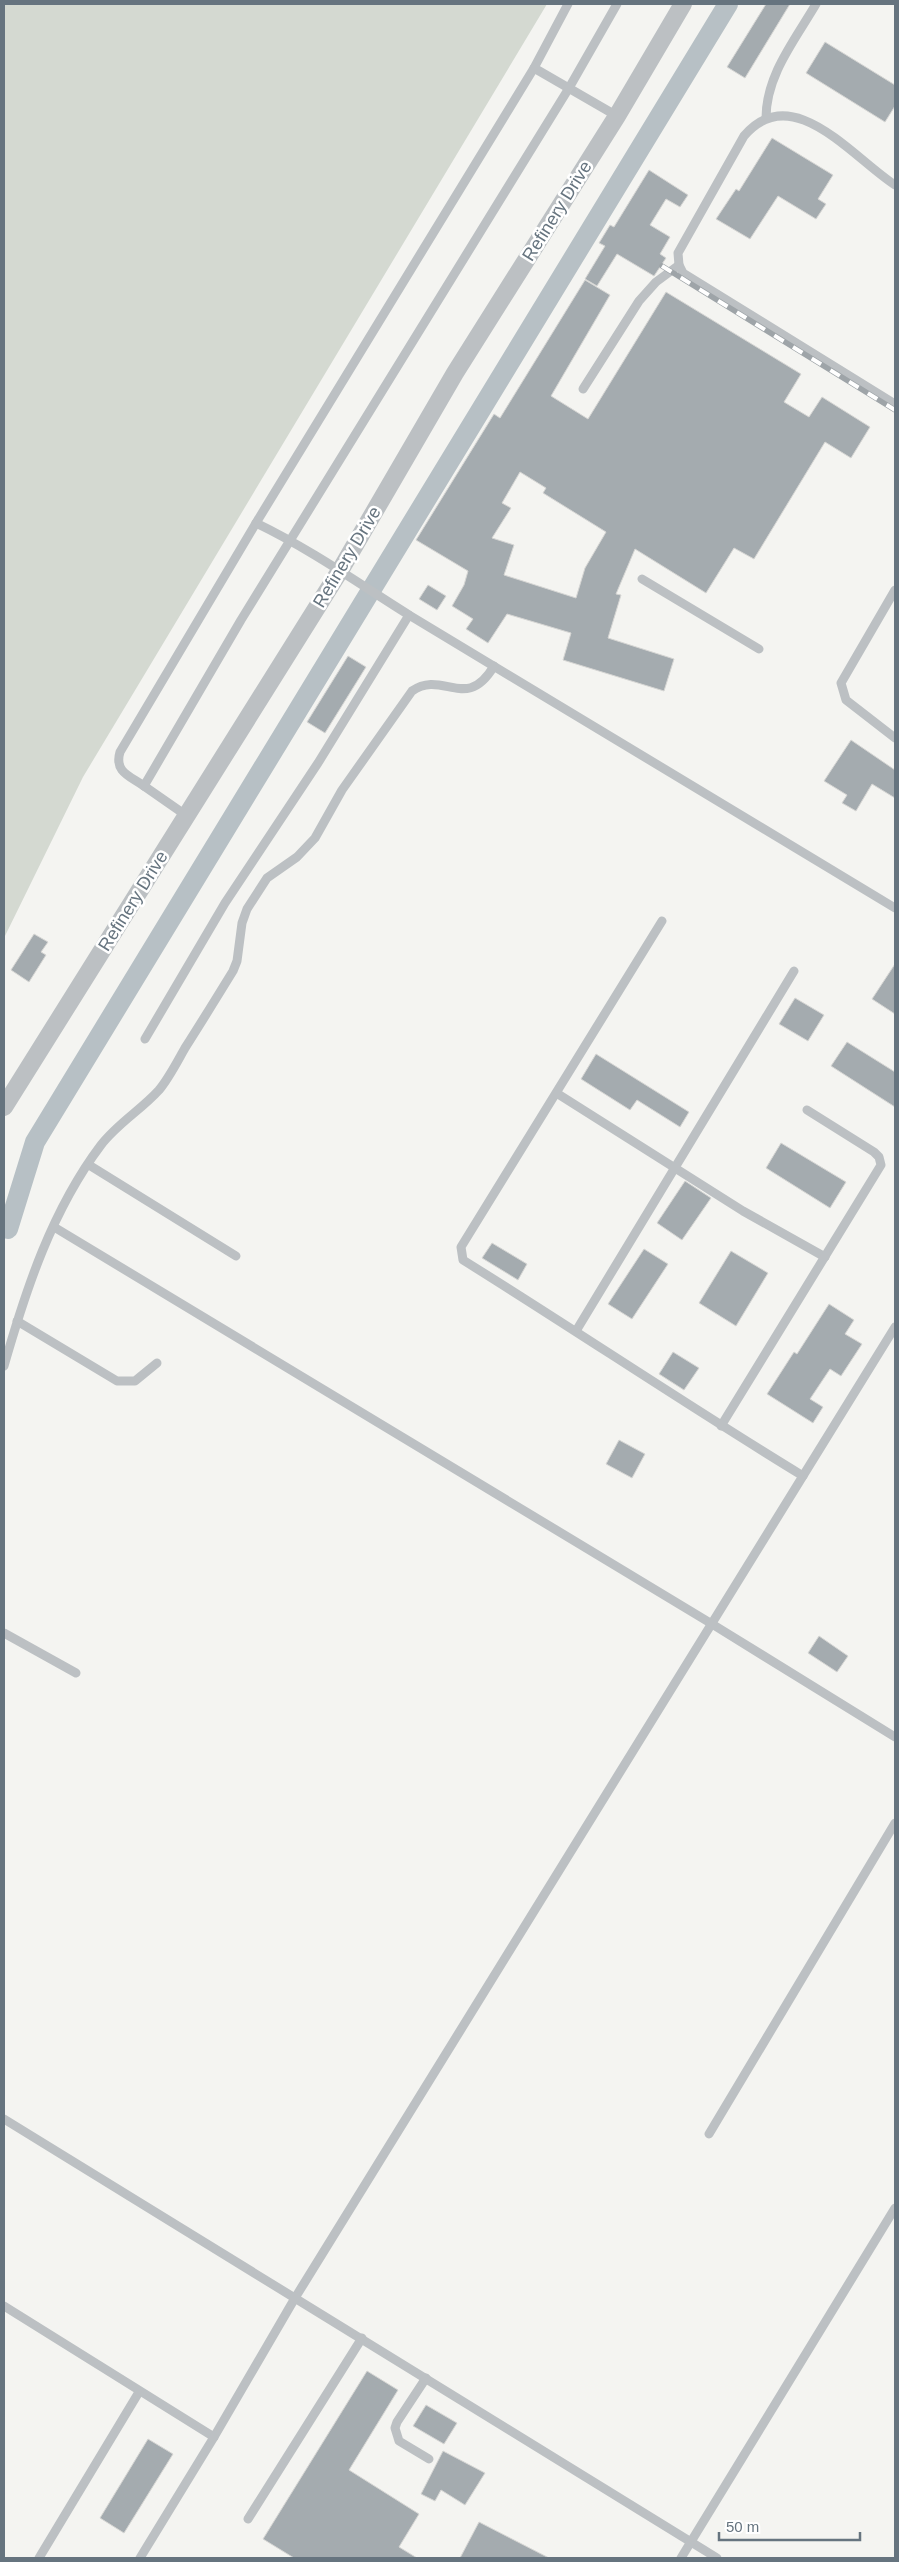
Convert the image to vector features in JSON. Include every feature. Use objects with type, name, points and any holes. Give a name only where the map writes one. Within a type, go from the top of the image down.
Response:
[{"type":"street","name":"Refinery Drive","points":[[4,1107],[187,816],[347,574],[455,373],[616,116],[683,4]]},
{"type":"lane","points":[[187,816],[119,768],[117,761],[120,752],[256,523],[534,68],[568,4]]},
{"type":"lane","points":[[144,786],[241,620],[569,88],[617,4]]},
{"type":"lane","points":[[766,118],[767,98],[773,78],[816,4]]},
{"type":"lane","points":[[534,68],[616,116]]},
{"type":"lane","points":[[895,185],[829,134],[791,115],[778,114],[755,124],[744,136],[678,253],[679,265],[683,272],[694,280],[895,404]]},
{"type":"lane","points":[[583,389],[639,301],[656,282],[679,265]]},
{"type":"lane","points":[[256,523],[292,540],[408,615],[895,908]]},
{"type":"lane","points":[[642,579],[759,649]]},
{"type":"lane","points":[[895,590],[841,683],[846,700],[895,738]]},
{"type":"lane","points":[[145,1039],[225,903],[318,763],[408,615]]},
{"type":"lane","points":[[4,1366],[17,1321],[41,1253],[54,1227],[89,1165],[117,1126],[159,1090],[233,971],[238,961],[242,923],[247,909],[268,878],[297,857],[315,838],[342,790],[412,691],[424,685],[461,689],[479,686],[494,666]]},
{"type":"lane","points":[[662,920],[558,1094],[460,1252],[463,1260],[721,1426],[803,1476]]},
{"type":"lane","points":[[576,1331],[794,971]]},
{"type":"lane","points":[[558,1094],[743,1211],[825,1257]]},
{"type":"lane","points":[[721,1426],[877,1173],[880,1161],[874,1152],[808,1110]]},
{"type":"lane","points":[[89,1165],[236,1256]]},
{"type":"lane","points":[[54,1227],[712,1624],[895,1737]]},
{"type":"lane","points":[[17,1321],[117,1381],[135,1380],[157,1363]]},
{"type":"lane","points":[[140,2558],[214,2437],[295,2298],[895,1327]]},
{"type":"lane","points":[[4,1633],[76,1673]]},
{"type":"lane","points":[[709,2134],[895,1824]]},
{"type":"lane","points":[[4,2119],[717,2558]]},
{"type":"lane","points":[[681,2558],[895,2208]]},
{"type":"lane","points":[[4,2306],[139,2392],[214,2437]]},
{"type":"lane","points":[[248,2519],[362,2338]]},
{"type":"lane","points":[[426,2378],[395,2428],[399,2440],[429,2459]]},
{"type":"lane","points":[[39,2558],[139,2392]]},
{"type":"shaded area","points":[[4,4],[547,4],[83,777],[4,938]]},
{"type":"building","points":[[766,4],[790,4],[745,78],[727,67]]},
{"type":"building","points":[[825,42],[895,85],[895,106],[885,122],[806,73]]},
{"type":"building","points":[[772,138],[833,175],[818,199],[826,204],[816,219],[778,196],[750,239],[716,219],[736,189],[739,191]]},
{"type":"building","points":[[649,170],[688,195],[680,207],[666,199],[650,225],[670,237],[660,254],[666,258],[654,276],[617,254],[597,286],[585,279],[605,246],[599,243],[610,225],[614,227]]},
{"type":"building","points":[[585,280],[610,295],[551,396],[588,419],[666,292],[801,374],[784,402],[809,417],[822,397],[870,427],[851,458],[825,442],[754,559],[734,548],[706,593],[635,549],[616,594],[621,595],[608,638],[674,659],[664,691],[563,660],[571,633],[507,614],[488,643],[466,629],[473,619],[452,606],[464,585],[468,571],[416,540],[494,414],[500,418]],"holes":[[[520,472],[546,488],[543,493],[606,532],[585,568],[576,598],[504,575],[514,545],[492,538],[511,508],[502,503]]]},
{"type":"building","points":[[428,585],[446,596],[437,610],[419,599]]},
{"type":"building","points":[[348,656],[366,667],[325,733],[307,722]]},
{"type":"building","points":[[851,740],[895,770],[895,798],[872,784],[856,811],[842,803],[847,795],[824,781]]},
{"type":"building","points":[[34,934],[48,942],[41,952],[46,955],[29,982],[11,970]]},
{"type":"building","points":[[895,964],[895,1014],[872,999]]},
{"type":"building","points":[[795,998],[824,1015],[808,1041],[779,1024]]},
{"type":"building","points":[[847,1042],[895,1072],[895,1107],[831,1066]]},
{"type":"building","points":[[596,1054],[689,1112],[680,1127],[637,1100],[630,1110],[581,1079]]},
{"type":"building","points":[[781,1143],[846,1182],[830,1208],[766,1168]]},
{"type":"building","points":[[685,1181],[711,1198],[682,1240],[657,1223]]},
{"type":"building","points":[[492,1243],[527,1264],[518,1280],[482,1258]]},
{"type":"building","points":[[644,1249],[668,1264],[632,1319],[608,1304]]},
{"type":"building","points":[[731,1251],[768,1273],[736,1326],[699,1303]]},
{"type":"building","points":[[829,1304],[854,1320],[845,1334],[862,1344],[841,1376],[830,1369],[810,1399],[823,1407],[813,1423],[767,1394],[794,1352],[797,1354]]},
{"type":"building","points":[[673,1352],[699,1368],[684,1390],[659,1374]]},
{"type":"building","points":[[619,1440],[645,1454],[632,1478],[606,1464]]},
{"type":"building","points":[[819,1636],[848,1656],[837,1672],[808,1653]]},
{"type":"building","points":[[367,2371],[398,2390],[349,2470],[419,2514],[399,2547],[417,2558],[294,2558],[263,2539]]},
{"type":"building","points":[[426,2405],[457,2423],[444,2444],[413,2426]]},
{"type":"building","points":[[148,2439],[173,2454],[124,2533],[100,2518]]},
{"type":"building","points":[[443,2451],[485,2473],[465,2505],[441,2490],[435,2501],[421,2494]]},
{"type":"building","points":[[479,2522],[549,2558],[460,2558]]},
{"type":"waterway","points":[[8,1229],[35,1142],[728,4]]},
{"type":"railway","points":[[662,266],[895,410]]}]
